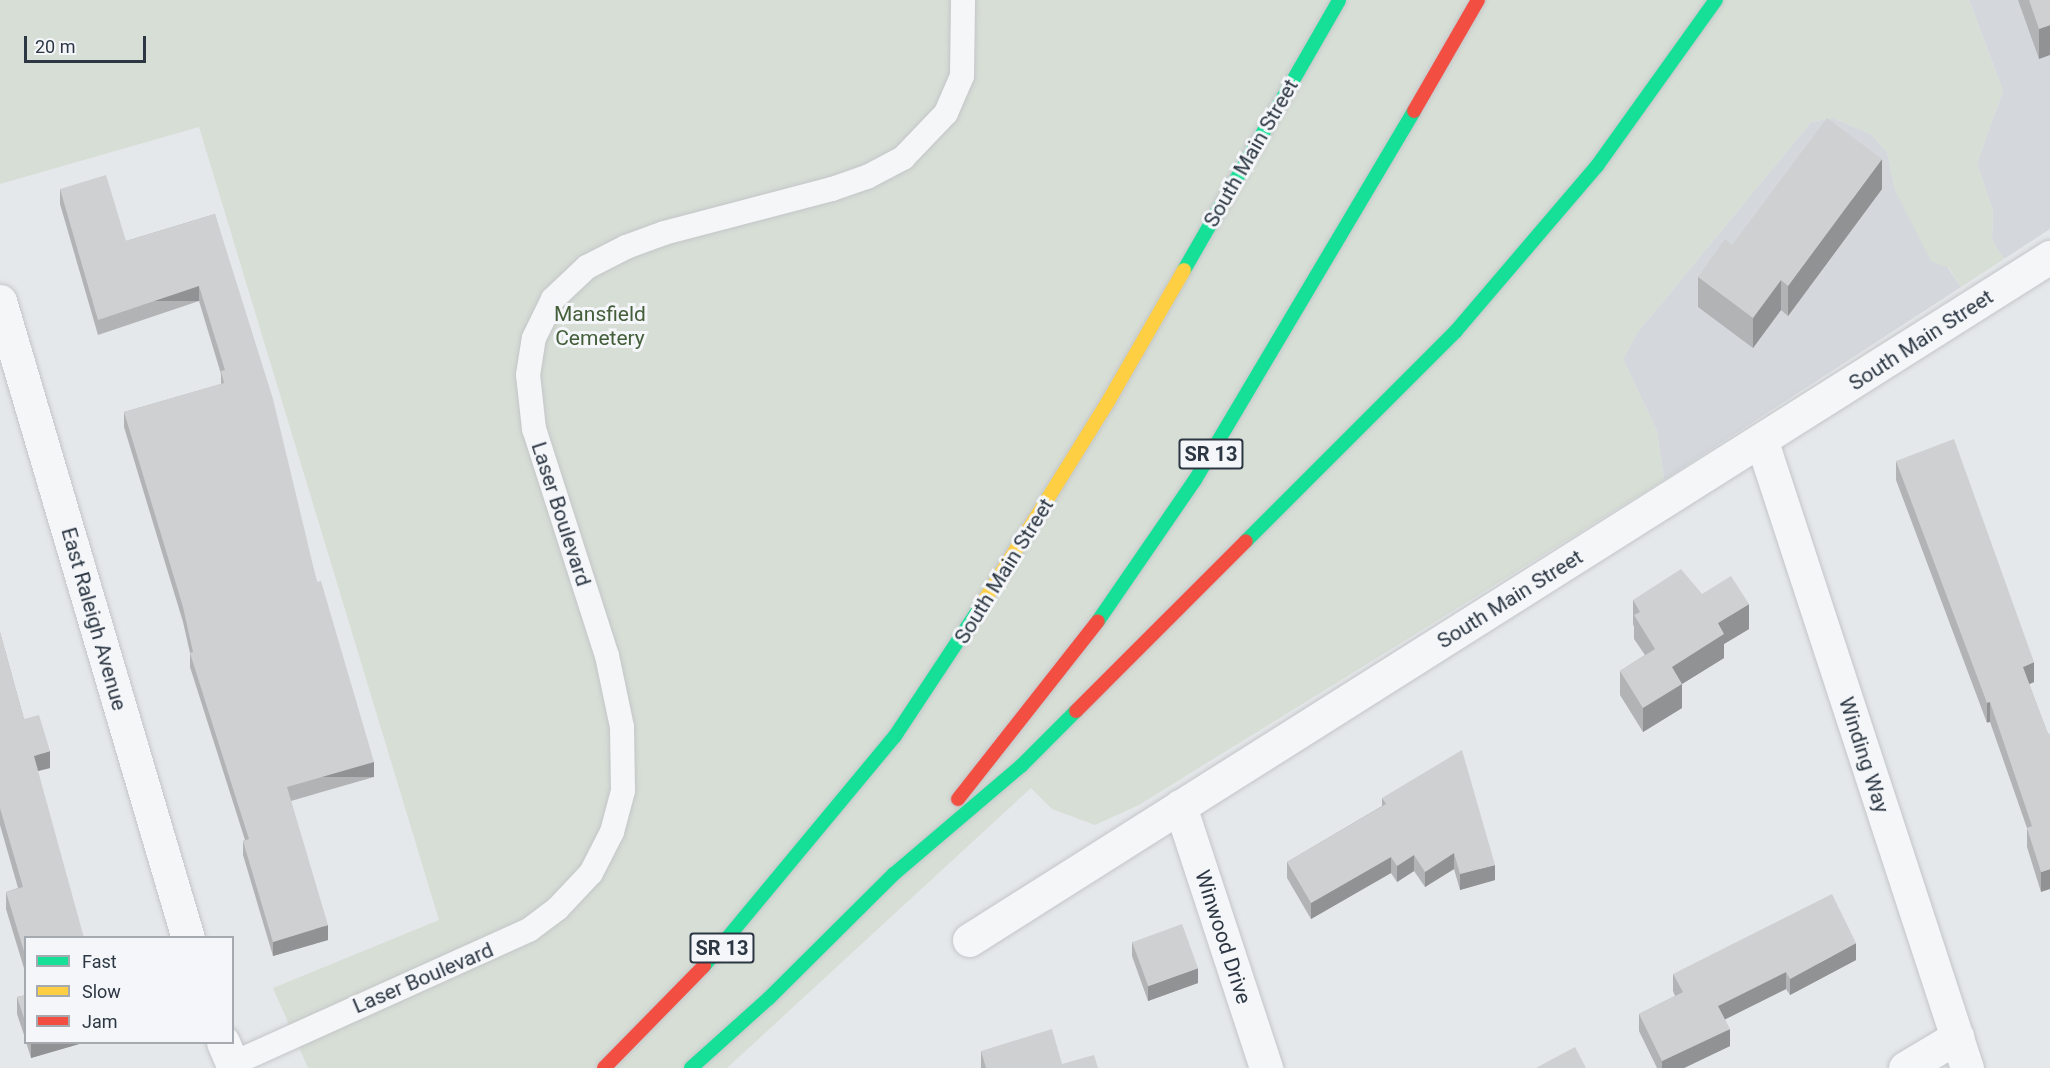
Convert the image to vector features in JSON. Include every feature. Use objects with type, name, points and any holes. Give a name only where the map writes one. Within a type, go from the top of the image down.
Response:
[{"type":"highway","name":"South Main Street","points":[[605,1068],[723,946],[895,736],[993,589],[1109,400],[1339,0]]},
{"type":"highway","name":"SR 13","points":[[690,1068],[769,998],[894,874],[1036,706],[1139,566],[1268,363],[1478,0]]},
{"type":"highway","points":[[894,874],[1061,728],[1456,331],[1597,166],[1716,0]]},
{"type":"street","name":"South Main Street","points":[[969,940],[1762,442],[2050,257]]},
{"type":"street","name":"East Raleigh Avenue","points":[[0,301],[187,936]]},
{"type":"street","name":"Winding Way","points":[[1762,442],[1967,1068]]},
{"type":"street","name":"Winwood Drive","points":[[1180,806],[1266,1068]]},
{"type":"street","points":[[1905,1068],[1957,1037]]},
{"type":"lane","name":"Laser Boulevard","points":[[230,1058],[529,930],[558,908],[591,873],[612,832],[623,791],[622,727],[607,656],[534,429],[528,375],[534,338],[553,299],[587,267],[626,247],[664,232],[832,189],[867,177],[903,158],[946,113],[962,76],[963,0]]},
{"type":"shaded area","points":[[1969,0],[2050,0],[2050,229],[2004,259],[1992,240],[1993,211],[1977,163],[2003,91]]},
{"type":"shaded area","points":[[1833,118],[1871,134],[1887,152],[1895,190],[1961,287],[1664,480],[1657,431],[1623,359],[1637,333],[1811,122]]},
{"type":"green space","name":"Mansfield Cemetery","points":[[0,0],[1969,0],[2003,91],[1977,163],[1993,211],[1992,240],[2004,259],[1961,287],[1949,268],[1931,261],[1895,190],[1887,152],[1871,134],[1833,118],[1811,122],[1637,333],[1623,359],[1657,431],[1664,480],[1139,805],[1095,825],[1052,809],[1031,788],[727,1068],[308,1068],[273,988],[439,920],[199,127],[0,184]]},
{"type":"building","points":[[2029,0],[2050,0],[2050,25],[2039,29]]},
{"type":"building","points":[[1827,118],[1882,159],[1788,286],[1781,280],[1753,318],[1698,277],[1725,239],[1732,245]]},
{"type":"building","points":[[106,175],[126,241],[215,214],[273,399],[317,582],[321,581],[374,762],[287,787],[328,925],[273,942],[243,841],[249,839],[190,653],[193,652],[183,607],[124,412],[224,383],[221,371],[225,370],[199,286],[98,320],[60,189]]},
{"type":"building","points":[[1954,439],[2034,662],[2023,667],[2048,734],[2050,733],[2050,869],[2041,872],[2027,828],[2032,826],[1990,702],[1987,703],[1896,461]]},
{"type":"building","points":[[1681,569],[1702,594],[1731,576],[1749,604],[1718,623],[1724,634],[1672,667],[1682,684],[1643,708],[1620,671],[1655,649],[1634,615],[1640,612],[1633,600]]},
{"type":"building","points":[[0,632],[24,719],[39,715],[50,751],[34,756],[83,936],[24,936],[24,951],[6,892],[23,887],[0,808]]},
{"type":"building","points":[[1462,750],[1495,865],[1460,874],[1454,853],[1425,872],[1414,855],[1397,866],[1391,857],[1311,903],[1287,862],[1386,804],[1382,798]]},
{"type":"building","points":[[1832,894],[1856,943],[1790,979],[1786,972],[1718,1006],[1730,1029],[1662,1061],[1639,1014],[1683,992],[1673,974]]},
{"type":"building","points":[[1182,924],[1198,968],[1148,986],[1132,942]]},
{"type":"building","points":[[24,995],[24,1018],[17,997]]},
{"type":"building","points":[[1052,1029],[1062,1064],[1094,1055],[1098,1068],[986,1068],[981,1051]]},
{"type":"building","points":[[1575,1047],[1586,1068],[1536,1068]]},
{"type":"traffic: fast","points":[[1184,270],[1339,0]]},
{"type":"traffic: fast","points":[[1246,541],[1456,331],[1597,166],[1716,0]]},
{"type":"traffic: fast","points":[[1098,621],[1195,480],[1414,111]]},
{"type":"traffic: fast","points":[[704,966],[895,736],[979,609]]},
{"type":"traffic: fast","points":[[691,1068],[769,998],[894,874],[1021,766],[1076,711]]},
{"type":"traffic: slow","points":[[979,609],[1109,400],[1184,270]]},
{"type":"traffic: jam","points":[[1414,111],[1478,0]]},
{"type":"traffic: jam","points":[[1076,711],[1246,541]]},
{"type":"traffic: jam","points":[[958,799],[1098,621]]},
{"type":"traffic: jam","points":[[604,1068],[704,966]]}]
